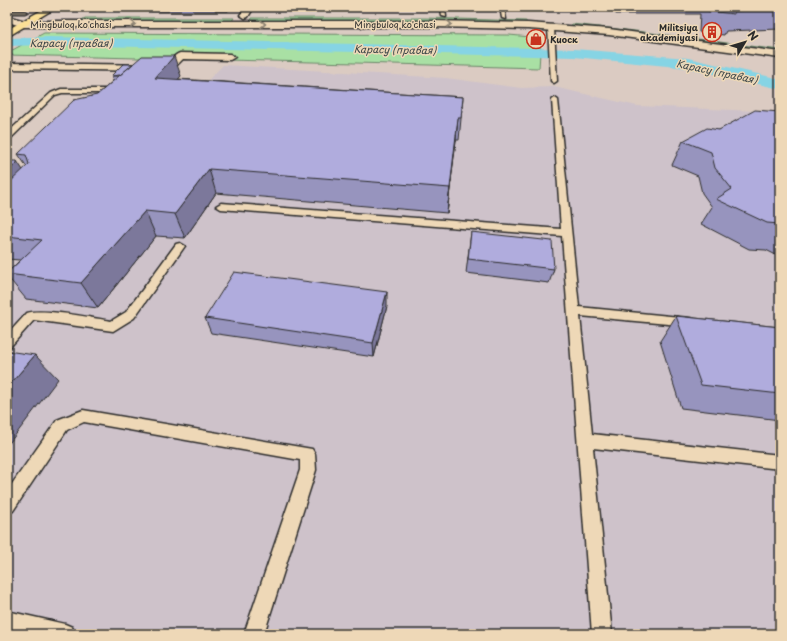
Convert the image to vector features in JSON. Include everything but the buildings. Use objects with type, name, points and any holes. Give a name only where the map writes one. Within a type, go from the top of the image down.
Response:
[{"type":"main road","points":[[8,18],[34,7]]},
{"type":"main road","points":[[7,34],[53,7]]},
{"type":"main road","points":[[239,24],[248,11]]},
{"type":"main road","name":"Mingbuloq ko'chasi","points":[[8,18],[40,15],[248,11],[443,12],[504,18],[780,55]]},
{"type":"main road","name":"Mingbuloq ko'chasi","points":[[8,18],[24,24],[550,24],[630,27],[780,47]]},
{"type":"main road","points":[[7,66],[153,68],[170,66],[180,56],[230,57]]},
{"type":"lane","points":[[502,7],[504,18]]},
{"type":"lane","points":[[550,24],[553,42],[554,81]]},
{"type":"lane","points":[[142,77],[153,68]]},
{"type":"lane","points":[[7,136],[53,94],[61,91],[127,91],[118,100]]},
{"type":"lane","points":[[555,100],[602,634]]},
{"type":"lane","points":[[221,206],[567,234]]},
{"type":"lane","points":[[7,343],[31,316],[43,316],[113,326],[130,315],[180,246]]},
{"type":"lane","points":[[573,311],[700,324]]},
{"type":"lane","points":[[7,504],[62,425],[83,416],[307,454],[308,470],[254,634]]},
{"type":"lane","points":[[584,440],[780,462]]},
{"type":"lane","points":[[7,620],[65,634]]},
{"type":"shaded area","points":[[223,65],[446,78],[521,88],[554,87],[637,106],[780,112],[780,634],[7,634],[7,235],[98,193]]},
{"type":"green space","points":[[85,18],[234,18],[231,22],[80,21]]},
{"type":"green space","points":[[252,18],[425,18],[526,21],[527,24],[443,21],[251,21]]},
{"type":"green space","points":[[572,24],[780,50],[780,52],[657,35],[571,26]]},
{"type":"green space","points":[[44,33],[509,35],[541,38],[539,68],[7,55],[7,53]]},
{"type":"waterway","name":"Карасу (правая)","points":[[7,42],[50,41],[574,53],[688,63],[780,84]]},
{"type":"place","name":"Militsiya akademiyasi","points":[[712,32]]},
{"type":"place","name":"Киоск","points":[[536,39]]}]
